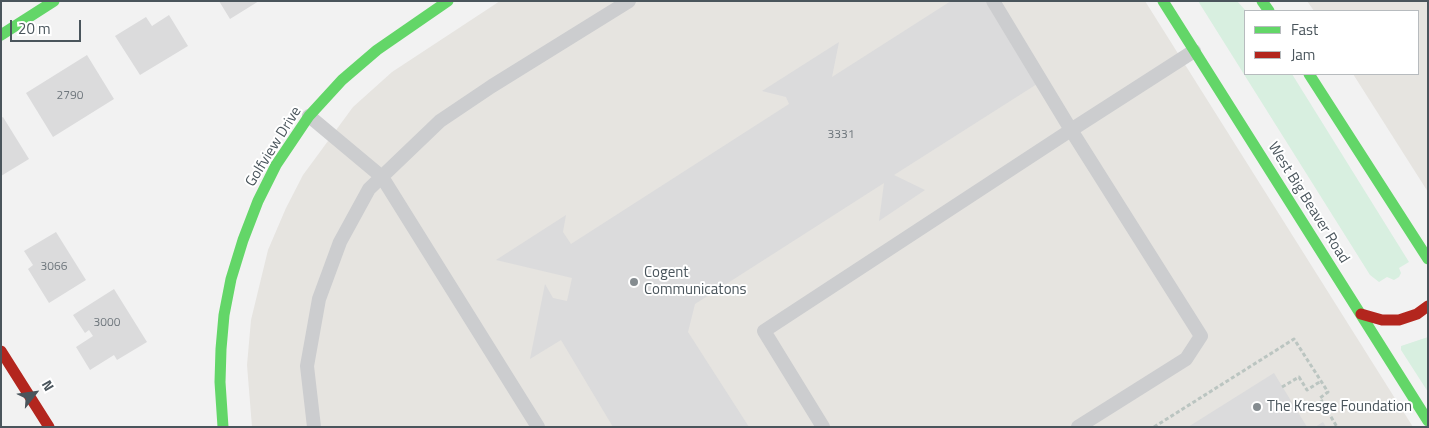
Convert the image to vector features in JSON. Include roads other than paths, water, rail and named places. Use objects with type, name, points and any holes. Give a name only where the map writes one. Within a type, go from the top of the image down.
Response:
[{"type":"main road","points":[[1,35],[54,1]]},
{"type":"main road","name":"Golfview Drive","points":[[223,427],[220,382],[221,349],[224,315],[231,279],[258,201],[276,165],[309,116],[342,80],[377,50],[448,1]]},
{"type":"main road","name":"West Big Beaver Road","points":[[1163,1],[1428,422]]},
{"type":"main road","points":[[1310,75],[1428,259]]},
{"type":"main road","points":[[1361,314],[1382,320],[1400,320],[1417,314],[1428,306]]},
{"type":"main road","points":[[1,351],[49,427]]},
{"type":"lane","points":[[314,427],[307,366],[319,299],[340,242],[369,189],[440,120],[629,1]]},
{"type":"lane","points":[[993,1],[1071,130],[1201,336],[1186,359],[1078,427]]},
{"type":"lane","points":[[823,427],[764,331],[1194,51]]},
{"type":"lane","points":[[309,116],[382,177],[538,427]]},
{"type":"place","name":"Cogent Communicatons","points":[[634,282]]},
{"type":"place","name":"The Kresge Foundation","points":[[1257,407]]}]
